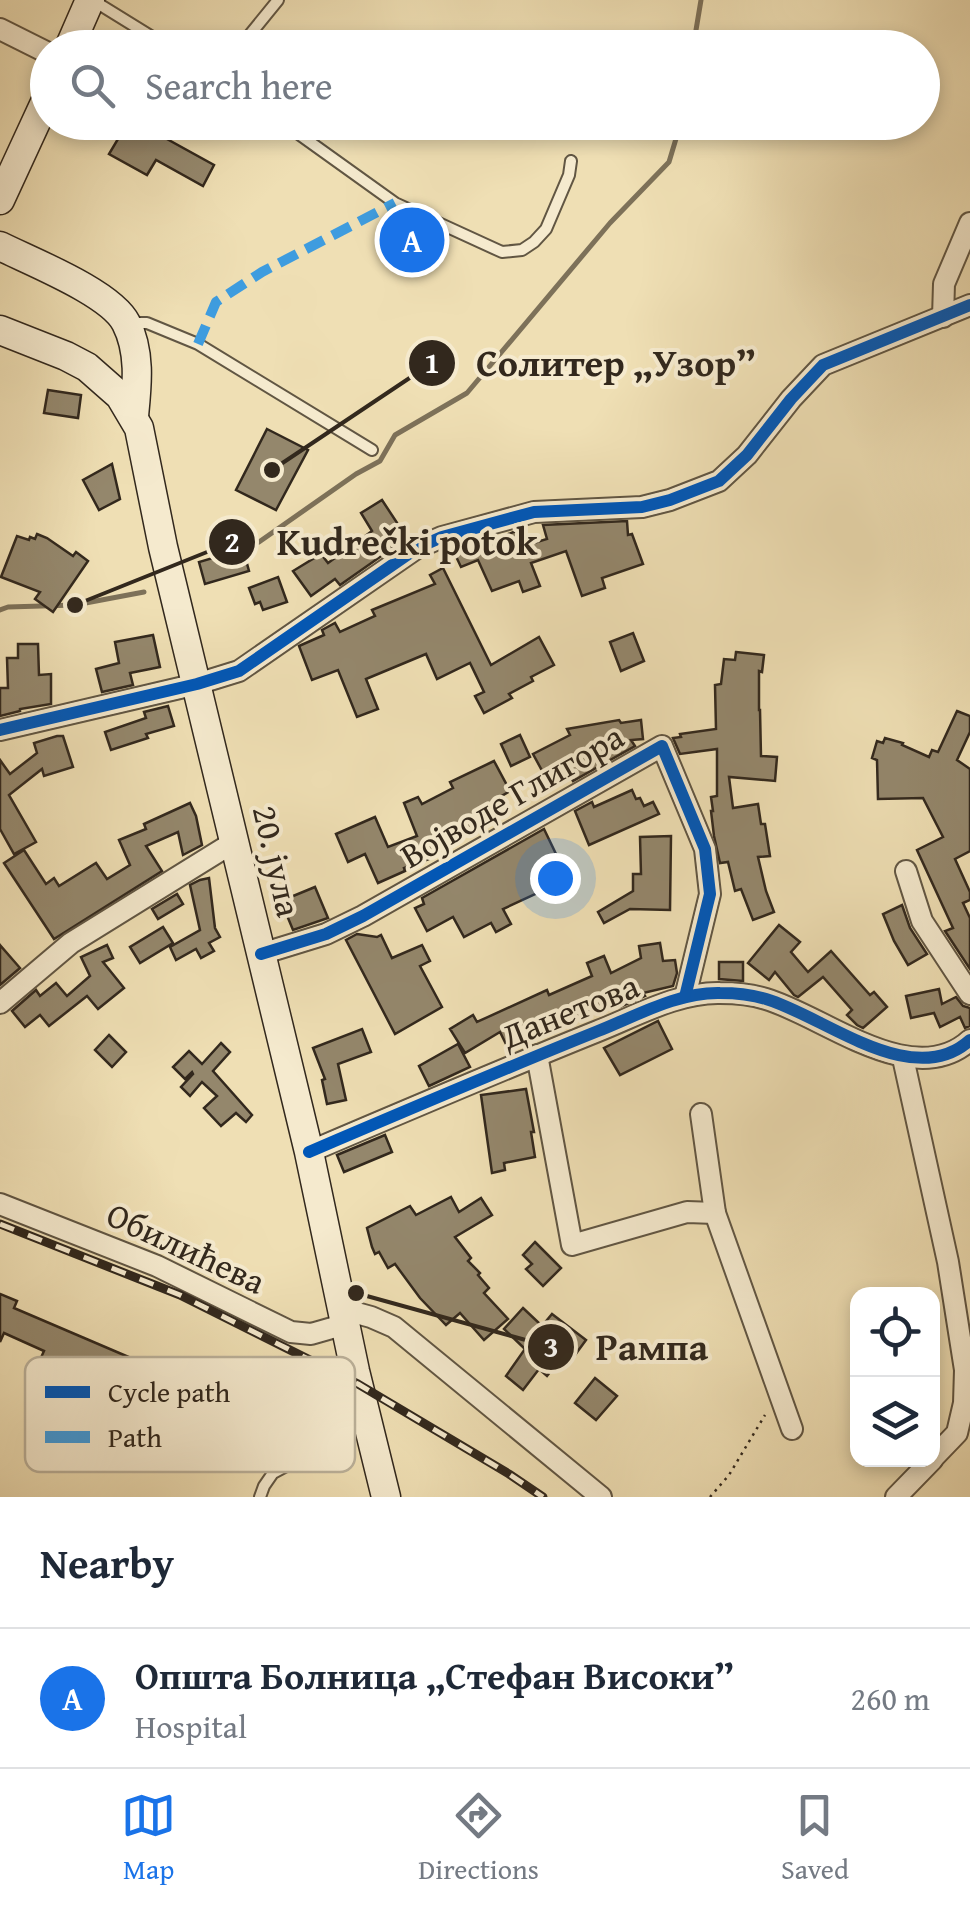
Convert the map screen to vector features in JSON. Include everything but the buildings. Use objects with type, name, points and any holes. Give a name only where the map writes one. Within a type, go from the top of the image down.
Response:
[{"type":"main road","points":[[77,30],[91,0]]},
{"type":"main road","points":[[0,200],[30,135]]},
{"type":"main road","points":[[0,246],[113,306],[126,323],[136,366],[134,416]]},
{"type":"main road","points":[[0,330],[86,367],[110,385],[134,416]]},
{"type":"main road","name":"20. јула","points":[[134,416],[162,547],[309,1152],[352,1357]]},
{"type":"main road","name":"20. јула","points":[[355,1370],[386,1497]]},
{"type":"street","points":[[0,29],[30,44]]},
{"type":"street","points":[[943,316],[944,284],[970,223]]},
{"type":"street","points":[[0,730],[238,671],[417,548],[442,537],[534,512],[642,507],[719,481],[747,455],[823,365],[970,306]]},
{"type":"street","name":"Војводе Глигора","points":[[261,954],[326,934],[363,916],[662,746],[705,849],[710,894],[686,997]]},
{"type":"street","points":[[0,1003],[71,944],[234,842]]},
{"type":"street","points":[[906,871],[922,921],[970,994]]},
{"type":"street","name":"Данетова","points":[[309,1152],[686,997],[719,993],[765,998],[903,1058]]},
{"type":"street","points":[[940,1451],[957,1434],[964,1403],[965,1370],[948,1262],[903,1058],[943,1055],[960,1050],[970,1040]]},
{"type":"street","points":[[538,1055],[572,1245],[687,1212],[715,1213]]},
{"type":"street","points":[[702,1114],[715,1213],[792,1430]]},
{"type":"street","name":"Обилићева","points":[[0,1204],[157,1266],[291,1332],[311,1334],[344,1317]]},
{"type":"street","points":[[344,1317],[372,1316],[394,1327],[601,1497]]},
{"type":"street","points":[[896,1497],[924,1467]]},
{"type":"lane","points":[[91,0],[140,30]]},
{"type":"lane","points":[[254,30],[278,0]]},
{"type":"lane","points":[[308,140],[396,202],[502,252],[522,250],[546,228],[569,175],[571,161]]},
{"type":"lane","points":[[126,323],[146,323],[198,344],[372,450]]},
{"type":"lane","points":[[355,1429],[367,1423]]},
{"type":"lane","points":[[260,1497],[275,1472]]},
{"type":"path","points":[[710,1497],[729,1475],[778,1393]]},
{"type":"waterway","points":[[696,30],[701,0]]},
{"type":"waterway","points":[[259,542],[380,461],[395,435],[467,393],[610,223],[669,162],[676,140]]},
{"type":"waterway","points":[[0,610],[75,605],[144,592]]},
{"type":"railway","points":[[0,1224],[180,1295],[304,1357]]},
{"type":"railway","points":[[355,1382],[543,1497]]},
{"type":"marked path","points":[[198,344],[216,302],[262,272],[395,203]]},
{"type":"cycle path","points":[[0,730],[239,671],[417,548],[442,537],[534,512],[642,507],[719,481],[747,455],[823,365],[970,305]]},
{"type":"cycle path","points":[[261,954],[326,934],[363,916],[662,746],[705,849],[710,894],[685,997]]},
{"type":"cycle path","points":[[309,1152],[689,996],[720,993],[766,999],[896,1054],[922,1058],[947,1054],[970,1040]]},
{"type":"place","name":"Општа Болница „Стефан Високи”","points":[[412,240]]},
{"type":"place","name":"Солитер „Узор”","points":[[272,470]]},
{"type":"place","name":"Kudrečki potok","points":[[75,605]]},
{"type":"place","name":"Рампа","points":[[356,1293]]}]
